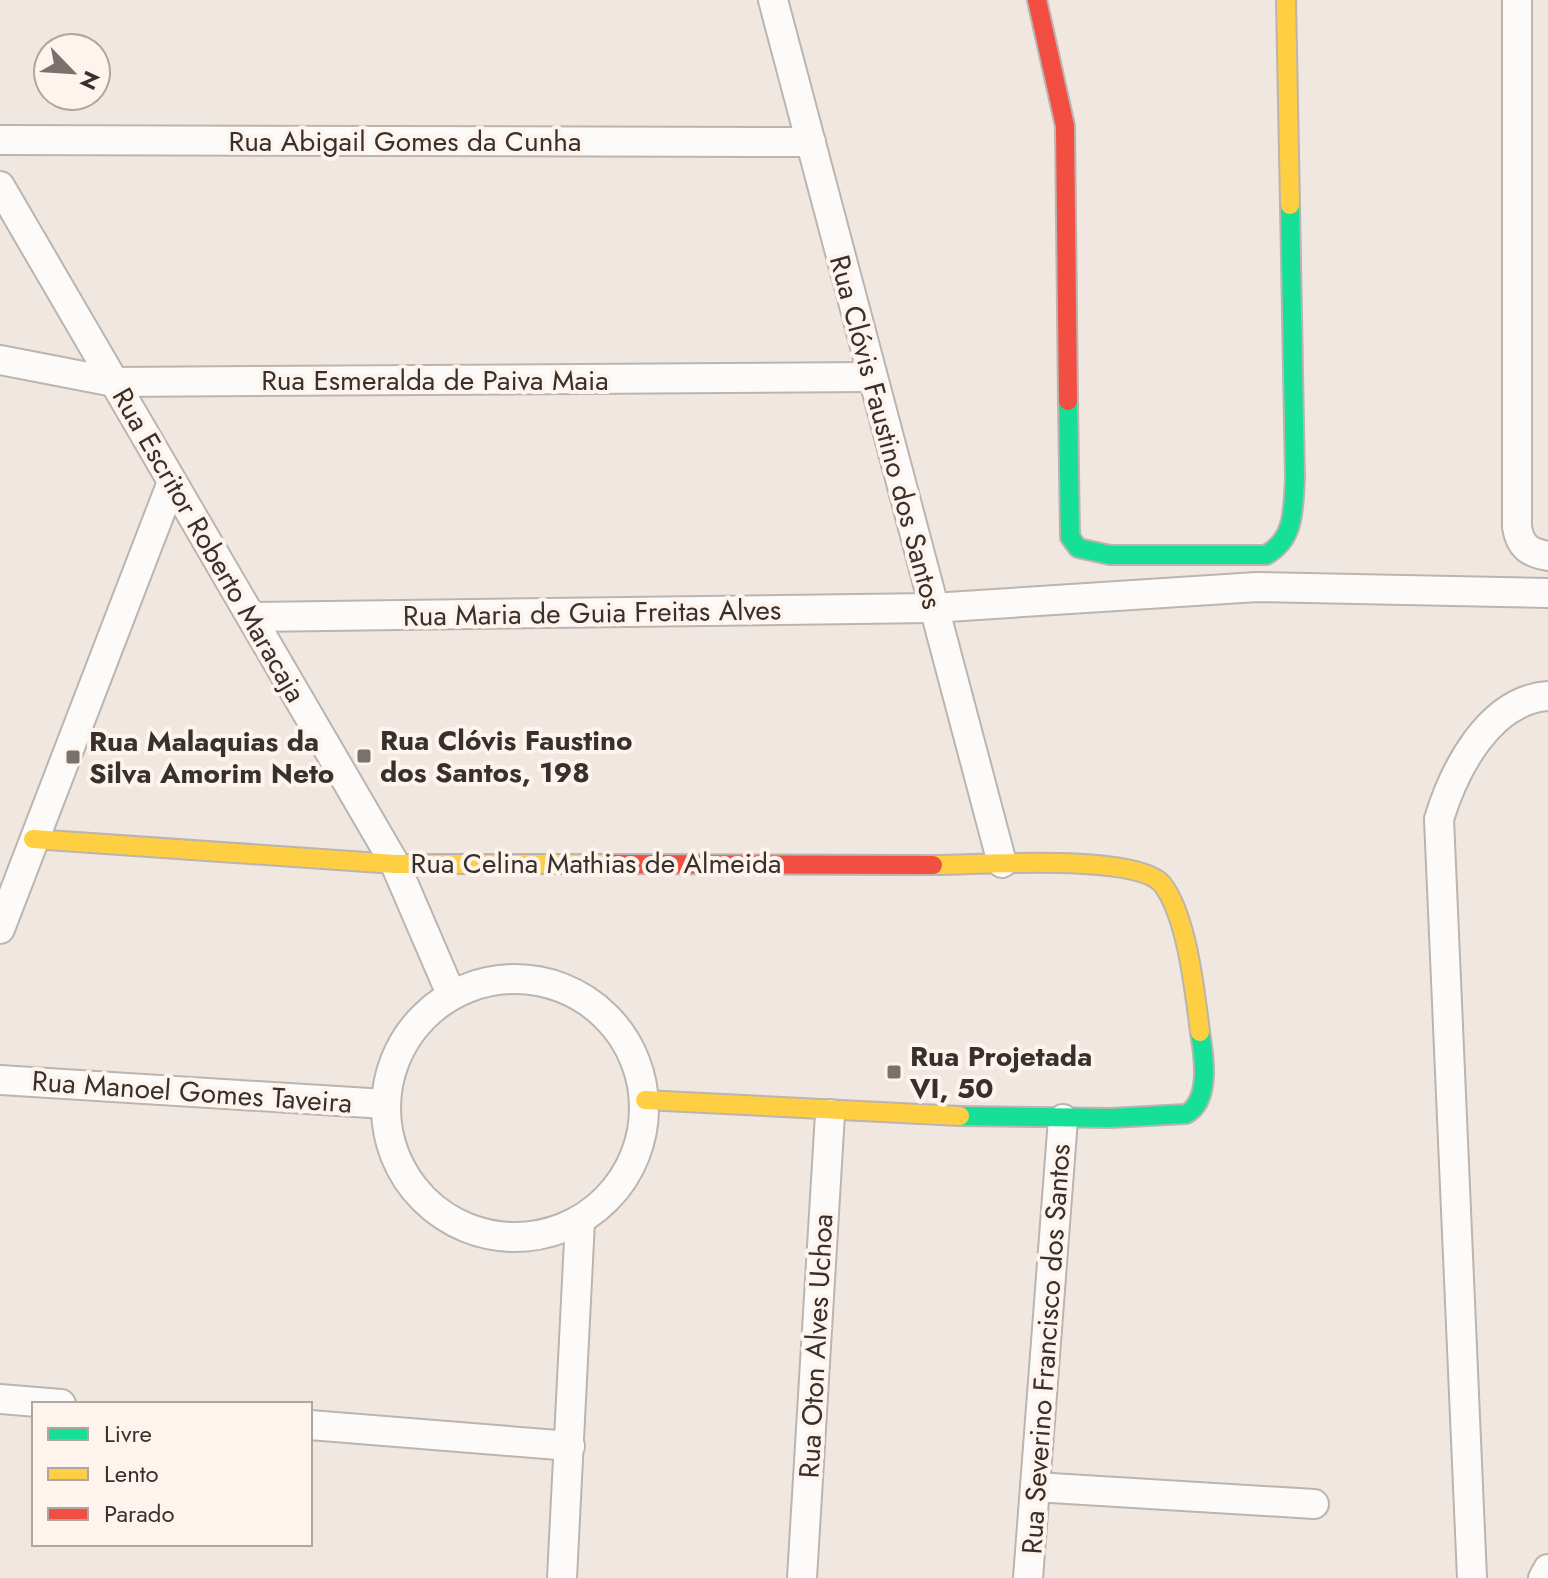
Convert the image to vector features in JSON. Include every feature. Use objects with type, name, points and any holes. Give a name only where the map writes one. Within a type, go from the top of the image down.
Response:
[{"type":"street","name":"Rua Clóvis Faustino dos Santos","points":[[773,0],[1002,863]]},
{"type":"street","points":[[1037,0],[1065,126],[1070,537],[1078,548],[1110,555],[1266,555],[1279,550],[1288,536],[1295,479],[1286,0]]},
{"type":"street","points":[[1517,0],[1517,527],[1519,540],[1526,548],[1548,556]]},
{"type":"street","name":"Rua Abigail Gomes da Cunha","points":[[0,140],[811,142]]},
{"type":"street","name":"Rua Escritor Roberto Maracaja","points":[[0,186],[395,864],[451,994]]},
{"type":"street","name":"Rua Esmeralda de Paiva Maia","points":[[0,360],[114,382],[871,377]]},
{"type":"street","points":[[0,929],[172,482]]},
{"type":"street","name":"Rua Maria de Guia Freitas Alves","points":[[252,617],[932,608],[1257,587],[1548,593]]},
{"type":"street","points":[[1472,1578],[1439,819],[1449,787],[1467,752],[1502,716],[1532,697],[1548,696]]},
{"type":"street","name":"Rua Celina Mathias de Almeida","points":[[33,839],[395,864],[1119,865],[1157,877],[1167,889],[1177,913],[1204,1069],[1199,1103],[1192,1112],[1177,1117],[1063,1119]]},
{"type":"street","points":[[492,979],[535,979],[577,993],[612,1020],[635,1057],[645,1100],[642,1136],[629,1170],[608,1198],[580,1221],[543,1236],[504,1238],[465,1229],[431,1209],[405,1179],[389,1143],[385,1104],[394,1060],[417,1022],[451,994],[492,979]]},
{"type":"street","name":"Rua Manoel Gomes Taveira","points":[[0,1080],[385,1104]]},
{"type":"street","points":[[645,1100],[830,1114],[1063,1119]]},
{"type":"street","name":"Rua Oton Alves Uchoa","points":[[802,1578],[830,1114]]},
{"type":"street","name":"Rua Severino Francisco dos Santos","points":[[1028,1578],[1063,1119]]},
{"type":"street","points":[[562,1578],[580,1221]]},
{"type":"street","points":[[0,1399],[37,1402]]},
{"type":"street","points":[[312,1425],[570,1446]]},
{"type":"street","points":[[1035,1487],[1314,1504]]},
{"type":"street","points":[[1543,1578],[1548,1569]]},
{"type":"traffic: fast","points":[[1068,401],[1070,537],[1078,548],[1110,555],[1266,555],[1275,548],[1291,522],[1295,479],[1290,205]]},
{"type":"traffic: fast","points":[[960,1116],[1110,1118],[1186,1114],[1194,1108],[1202,1089],[1204,1065],[1200,1032]]},
{"type":"traffic: slow","points":[[1286,0],[1290,205]]},
{"type":"traffic: slow","points":[[33,839],[395,864],[609,864]]},
{"type":"traffic: slow","points":[[933,865],[1090,864],[1146,874],[1162,884],[1171,898],[1184,934],[1200,1032]]},
{"type":"traffic: slow","points":[[645,1100],[960,1116]]},
{"type":"traffic: jam","points":[[1037,0],[1065,126],[1068,401]]},
{"type":"traffic: jam","points":[[609,864],[933,865]]},
{"type":"place","name":"Rua Clóvis Faustino dos Santos, 198","points":[[364,756]]},
{"type":"place","name":"Rua Malaquias da Silva Amorim Neto","points":[[73,757]]},
{"type":"place","name":"Rua Projetada VI, 50","points":[[894,1072]]}]
